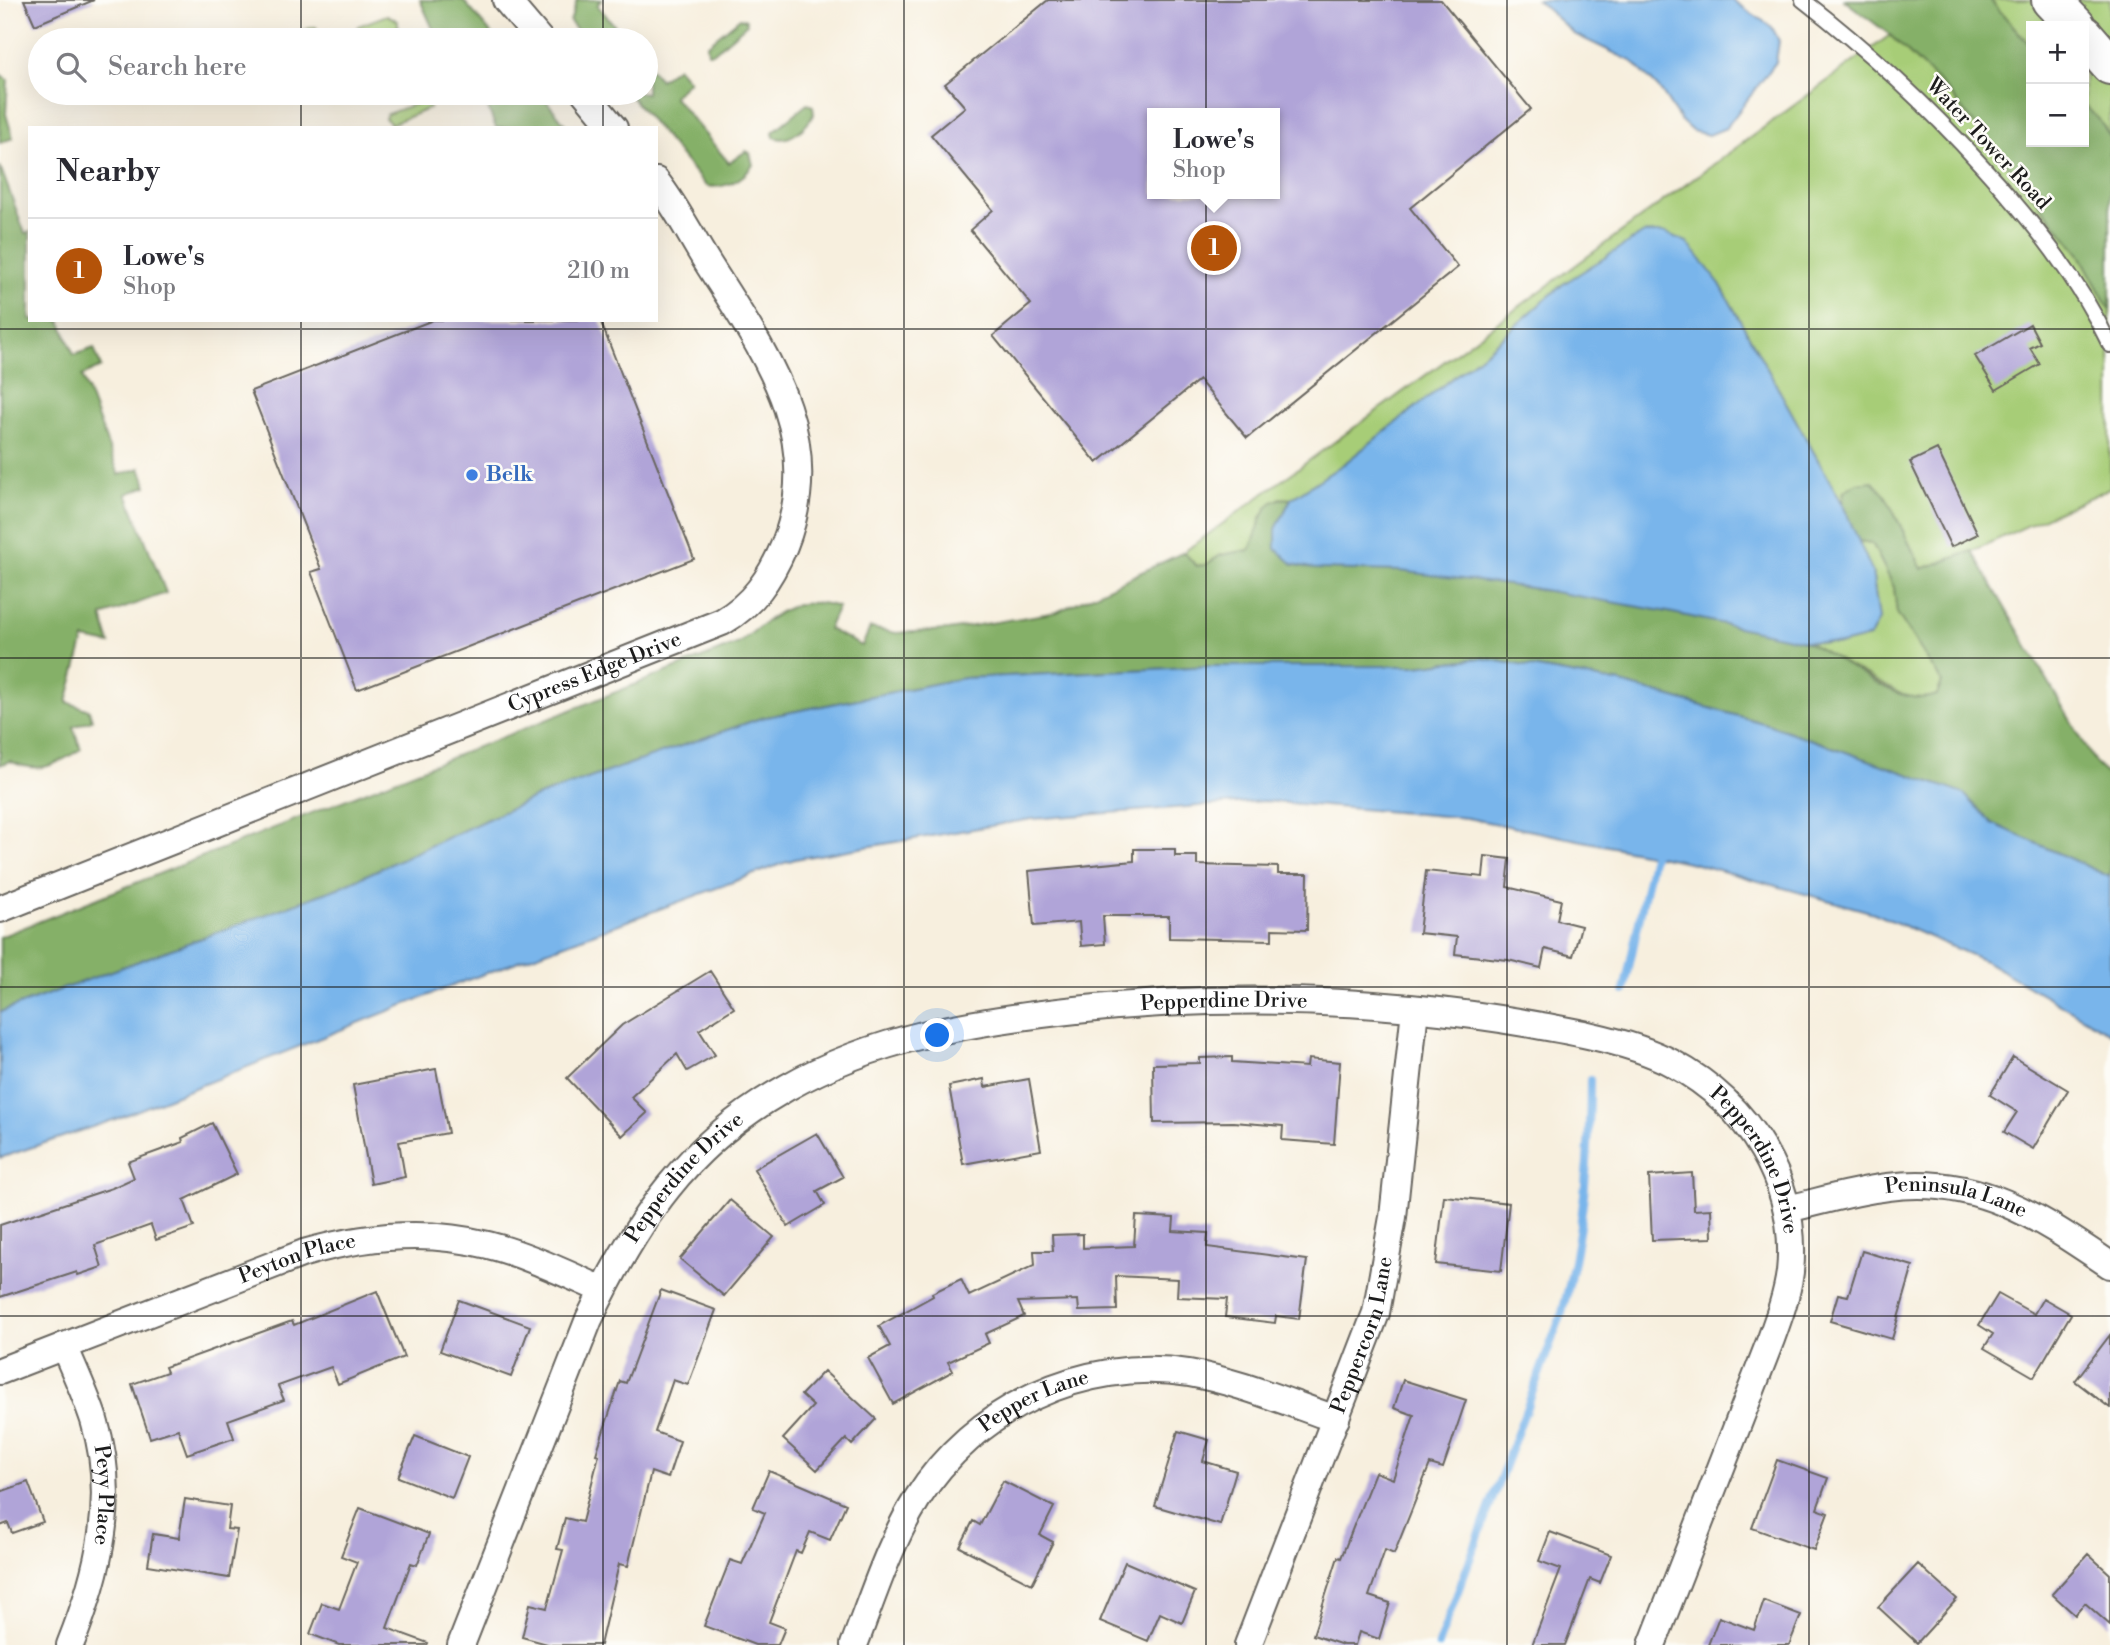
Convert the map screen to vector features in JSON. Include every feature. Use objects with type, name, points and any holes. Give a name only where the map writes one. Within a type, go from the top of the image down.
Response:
[{"type":"highway","points":[[2050,0],[2071,21]]},
{"type":"highway","points":[[2089,41],[2110,65]]},
{"type":"street","points":[[506,0],[530,28]]},
{"type":"street","points":[[595,105],[612,126]]},
{"type":"street","name":"Cypress Edge Drive","points":[[0,909],[722,622],[739,612],[755,597],[776,565],[796,505],[799,471],[796,437],[786,401],[770,365],[658,184]]},
{"type":"street","name":"Pepperdine Drive","points":[[461,1645],[589,1319],[603,1290],[638,1225],[671,1183],[704,1147],[743,1115],[786,1088],[869,1050],[971,1024],[1125,1004],[1279,1000],[1415,1009],[1526,1023],[1625,1046],[1668,1060],[1709,1087],[1746,1125],[1771,1162],[1788,1209],[1791,1238],[1790,1272],[1779,1318],[1652,1645]]},
{"type":"street","name":"Peppercorn Lane","points":[[1248,1645],[1365,1345],[1381,1287],[1396,1189],[1415,1009]]},
{"type":"street","name":"Peninsula Lane","points":[[1788,1209],[1891,1186],[1924,1184],[1960,1188],[1991,1196],[2020,1209],[2110,1265]]},
{"type":"street","name":"Peyton Place","points":[[0,1371],[304,1253],[382,1236],[435,1236],[490,1245],[603,1290]]},
{"type":"street","name":"Peyy Place","points":[[64,1346],[94,1421],[103,1462],[106,1504],[97,1566],[70,1645]]},
{"type":"street","name":"Pepper Lane","points":[[854,1645],[894,1545],[917,1499],[961,1443],[979,1428],[1041,1393],[1109,1373],[1187,1373],[1215,1379],[1336,1419]]},
{"type":"lane","name":"Water Tower Road","points":[[1803,0],[1850,36],[1905,85],[2032,221],[2092,307],[2110,345]]},
{"type":"green space","points":[[420,0],[463,0],[487,28],[433,28]]},
{"type":"green space","points":[[577,0],[602,0],[597,5],[617,28],[575,28],[570,22]]},
{"type":"green space","points":[[1844,0],[1990,0],[2026,40],[2026,147],[2089,147],[2089,110],[2103,125],[2110,137],[2110,310],[2079,253],[1945,88],[1890,35]]},
{"type":"green space","points":[[1990,0],[2031,0],[2051,21],[2026,21],[2026,40]]},
{"type":"green space","points":[[2063,0],[2110,0],[2110,52],[2089,29],[2089,21],[2082,21]]},
{"type":"green space","points":[[387,15],[398,21],[395,28],[357,28]]},
{"type":"green space","points":[[740,18],[746,20],[747,24],[713,53],[708,53],[707,45]]},
{"type":"green space","points":[[1890,35],[1945,88],[2079,253],[2110,310],[2110,488],[1972,551],[1922,569],[1885,495],[1844,491],[1842,503],[1720,284],[1666,233],[1563,284],[1489,349],[1345,463],[1291,499],[1280,498],[1261,517],[1257,538],[1249,550],[1221,555],[1205,565],[1196,566],[1184,552]]},
{"type":"green space","points":[[2089,62],[2110,86],[2110,137],[2089,110]]},
{"type":"green space","points":[[677,67],[689,81],[673,96],[729,163],[746,151],[750,153],[753,165],[732,183],[706,186],[638,105],[658,105],[658,78],[660,80]]},
{"type":"green space","points":[[0,74],[8,80],[6,114],[13,138],[0,143]]},
{"type":"green space","points":[[807,104],[813,106],[814,114],[802,129],[786,138],[774,137],[773,132]]},
{"type":"green space","points":[[413,105],[430,105],[430,108],[391,124],[385,118],[387,114]]},
{"type":"green space","points":[[487,105],[550,105],[566,126],[495,126]]},
{"type":"green space","points":[[0,166],[25,233],[28,232],[28,322],[61,322],[74,355],[94,348],[101,367],[82,376],[119,475],[140,468],[147,486],[127,494],[166,593],[102,616],[110,644],[84,639],[67,702],[89,710],[92,720],[73,727],[81,749],[55,764],[39,768],[10,761],[0,765]]},
{"type":"green space","points":[[1872,481],[1885,495],[1922,569],[1972,551],[2096,764],[2110,777],[2110,877],[1992,823],[1964,794],[1770,725],[1621,683],[1482,658],[1416,666],[1213,666],[964,678],[761,718],[536,797],[338,888],[0,1012],[0,937],[739,643],[773,617],[796,605],[823,603],[838,607],[828,629],[862,646],[870,628],[896,633],[948,630],[1057,612],[1184,552],[1196,566],[1205,565],[1221,555],[1249,550],[1267,508],[1281,499],[1291,499],[1276,529],[1293,564],[1321,568],[1404,571],[1557,592],[1768,632],[1803,641],[1869,679],[1904,695],[1921,698],[1937,695],[1942,682],[1897,613],[1894,587],[1872,543],[1858,541],[1842,503],[1844,491],[1857,483]]},
{"type":"green space","points":[[1858,541],[1872,543],[1894,587],[1897,613],[1942,682],[1937,695],[1927,699],[1906,697],[1803,641],[1842,644],[1870,637],[1879,619],[1872,571]]},
{"type":"water","points":[[1537,0],[1732,0],[1772,27],[1779,41],[1776,62],[1726,128],[1709,135],[1692,131],[1680,120],[1661,91],[1633,62],[1574,34]]},
{"type":"water","points":[[1644,233],[1666,233],[1687,242],[1720,284],[1842,503],[1872,571],[1879,619],[1870,637],[1842,644],[1803,641],[1668,612],[1531,588],[1400,571],[1315,569],[1293,564],[1276,549],[1276,529],[1291,499],[1345,463],[1489,349],[1563,284]]},
{"type":"water","points":[[1481,658],[1621,683],[1770,725],[1964,794],[1992,823],[2110,877],[2110,1033],[1985,961],[1874,913],[1693,863],[1467,818],[1264,801],[1032,819],[795,859],[457,984],[113,1120],[0,1158],[0,1012],[338,888],[536,797],[761,718],[964,678],[1213,666],[1416,666]]},
{"type":"building","points":[[24,0],[94,0],[35,25]]},
{"type":"building","points":[[1048,0],[1441,0],[1531,109],[1410,208],[1458,267],[1247,438],[1199,380],[1097,463],[993,336],[1031,304],[970,230],[993,210],[931,135],[965,107],[945,84]]},
{"type":"building","name":"Belk","points":[[428,322],[601,322],[694,559],[357,690],[311,572],[321,569],[251,391]]},
{"type":"building","points":[[2030,324],[2040,343],[2030,348],[2040,364],[1996,390],[1975,356]]},
{"type":"building","points":[[1937,449],[1978,534],[1951,547],[1910,462]]},
{"type":"building","points":[[1134,849],[1175,849],[1175,856],[1197,856],[1197,865],[1278,867],[1278,874],[1308,874],[1307,930],[1272,929],[1272,940],[1169,938],[1169,916],[1103,916],[1105,944],[1081,946],[1079,922],[1034,926],[1029,871],[1134,861]]},
{"type":"building","points":[[1485,856],[1510,859],[1507,887],[1561,900],[1557,920],[1581,926],[1573,956],[1545,949],[1541,968],[1508,960],[1455,954],[1457,937],[1419,933],[1426,871],[1483,877]]},
{"type":"building","points":[[710,971],[734,1008],[699,1030],[715,1055],[687,1071],[677,1054],[631,1097],[647,1113],[622,1136],[567,1078],[622,1025]]},
{"type":"building","points":[[1232,1057],[1232,1062],[1307,1067],[1308,1059],[1340,1062],[1334,1144],[1282,1140],[1283,1126],[1233,1122],[1154,1123],[1153,1064],[1200,1063],[1200,1058]]},
{"type":"building","points":[[2013,1057],[2068,1090],[2033,1149],[2004,1132],[2017,1112],[1990,1095]]},
{"type":"building","points":[[436,1069],[448,1133],[399,1142],[405,1177],[371,1184],[353,1085]]},
{"type":"building","points":[[984,1079],[985,1087],[1029,1079],[1041,1150],[963,1164],[949,1086]]},
{"type":"building","points":[[212,1123],[237,1174],[184,1200],[194,1227],[156,1240],[151,1225],[95,1245],[102,1267],[78,1275],[77,1272],[0,1297],[0,1225],[112,1188],[134,1178],[128,1162],[183,1142],[182,1138]]},
{"type":"building","points":[[817,1133],[843,1177],[817,1191],[825,1205],[788,1227],[754,1169]]},
{"type":"building","points":[[1692,1173],[1694,1210],[1711,1209],[1712,1238],[1652,1240],[1649,1176]]},
{"type":"building","points":[[1444,1196],[1509,1203],[1501,1271],[1436,1264]]},
{"type":"building","points":[[730,1200],[774,1237],[724,1296],[680,1259]]},
{"type":"building","points":[[1136,1216],[1174,1218],[1173,1231],[1208,1233],[1207,1247],[1307,1260],[1299,1319],[1276,1316],[1275,1323],[1225,1317],[1227,1299],[1177,1297],[1178,1279],[1116,1276],[1117,1310],[1079,1311],[1078,1300],[1018,1302],[1024,1316],[985,1334],[989,1343],[948,1362],[953,1371],[893,1404],[868,1358],[890,1346],[879,1326],[933,1296],[932,1293],[961,1279],[969,1296],[1035,1265],[1034,1251],[1053,1251],[1052,1235],[1083,1234],[1083,1248],[1134,1246]]},
{"type":"building","points":[[1862,1251],[1913,1266],[1892,1339],[1830,1321],[1838,1294],[1848,1296]]},
{"type":"building","points":[[661,1290],[716,1310],[688,1385],[673,1380],[655,1432],[680,1441],[668,1478],[651,1472],[628,1566],[619,1564],[600,1645],[551,1645],[522,1637],[530,1604],[547,1608],[563,1550],[557,1549],[565,1518],[582,1522],[599,1455],[596,1454],[620,1381],[626,1383]]},
{"type":"building","points":[[377,1291],[404,1357],[338,1384],[331,1367],[278,1386],[284,1400],[228,1420],[234,1438],[187,1454],[178,1429],[150,1438],[132,1384],[167,1372],[165,1367],[292,1321],[294,1325]]},
{"type":"building","points":[[1998,1294],[2034,1314],[2043,1298],[2071,1314],[2034,1377],[1984,1348],[1993,1334],[1979,1325]]},
{"type":"building","points":[[459,1300],[530,1326],[511,1377],[440,1351]]},
{"type":"building","points":[[2110,1335],[2110,1408],[2075,1381]]},
{"type":"building","points":[[824,1371],[876,1419],[852,1445],[846,1439],[817,1470],[783,1439],[813,1406],[801,1395]]},
{"type":"building","points":[[1403,1380],[1466,1400],[1443,1468],[1430,1464],[1394,1554],[1385,1550],[1369,1596],[1390,1603],[1379,1639],[1359,1632],[1355,1645],[1343,1645],[1313,1635],[1338,1557],[1341,1558],[1375,1472],[1393,1479],[1414,1415],[1394,1408]]},
{"type":"building","points":[[1178,1431],[1209,1440],[1203,1461],[1236,1471],[1220,1525],[1155,1506]]},
{"type":"building","points":[[415,1436],[468,1457],[452,1498],[398,1477]]},
{"type":"building","points":[[1777,1460],[1828,1478],[1817,1509],[1828,1513],[1814,1550],[1752,1528]]},
{"type":"building","points":[[769,1471],[846,1504],[830,1540],[810,1532],[801,1553],[796,1551],[769,1622],[785,1628],[778,1645],[755,1645],[704,1626],[730,1560],[742,1564],[765,1513],[753,1508]]},
{"type":"building","points":[[1003,1481],[1054,1507],[1040,1535],[1053,1542],[1032,1584],[960,1547],[973,1521],[980,1525]]},
{"type":"building","points":[[28,1482],[43,1522],[12,1533],[8,1523],[0,1526],[0,1492]]},
{"type":"building","points":[[185,1499],[230,1506],[227,1529],[237,1530],[229,1578],[148,1565],[153,1534],[179,1538]]},
{"type":"building","points":[[360,1508],[429,1534],[417,1565],[411,1563],[387,1628],[428,1643],[427,1645],[339,1645],[310,1634],[322,1603],[339,1609],[357,1562],[341,1556]]},
{"type":"building","points":[[1550,1532],[1611,1555],[1600,1583],[1590,1579],[1565,1645],[1532,1645],[1561,1569],[1539,1561]]},
{"type":"building","points":[[2088,1554],[2110,1574],[2110,1625],[2085,1603],[2075,1615],[2052,1594]]},
{"type":"building","points":[[1125,1562],[1195,1592],[1182,1623],[1160,1613],[1148,1641],[1100,1621]]},
{"type":"building","points":[[1918,1564],[1957,1599],[1917,1643],[1878,1607]]},
{"type":"building","points":[[1764,1601],[1801,1615],[1789,1645],[1708,1645],[1719,1617],[1754,1630]]},
{"type":"waterway","points":[[1624,991],[1653,855]]},
{"type":"waterway","points":[[1438,1645],[1562,1313],[1584,1198],[1590,1080]]},
{"type":"place","name":"Lowe's","points":[[1214,248]]},
{"type":"place","name":"Belk","points":[[472,475]]}]
